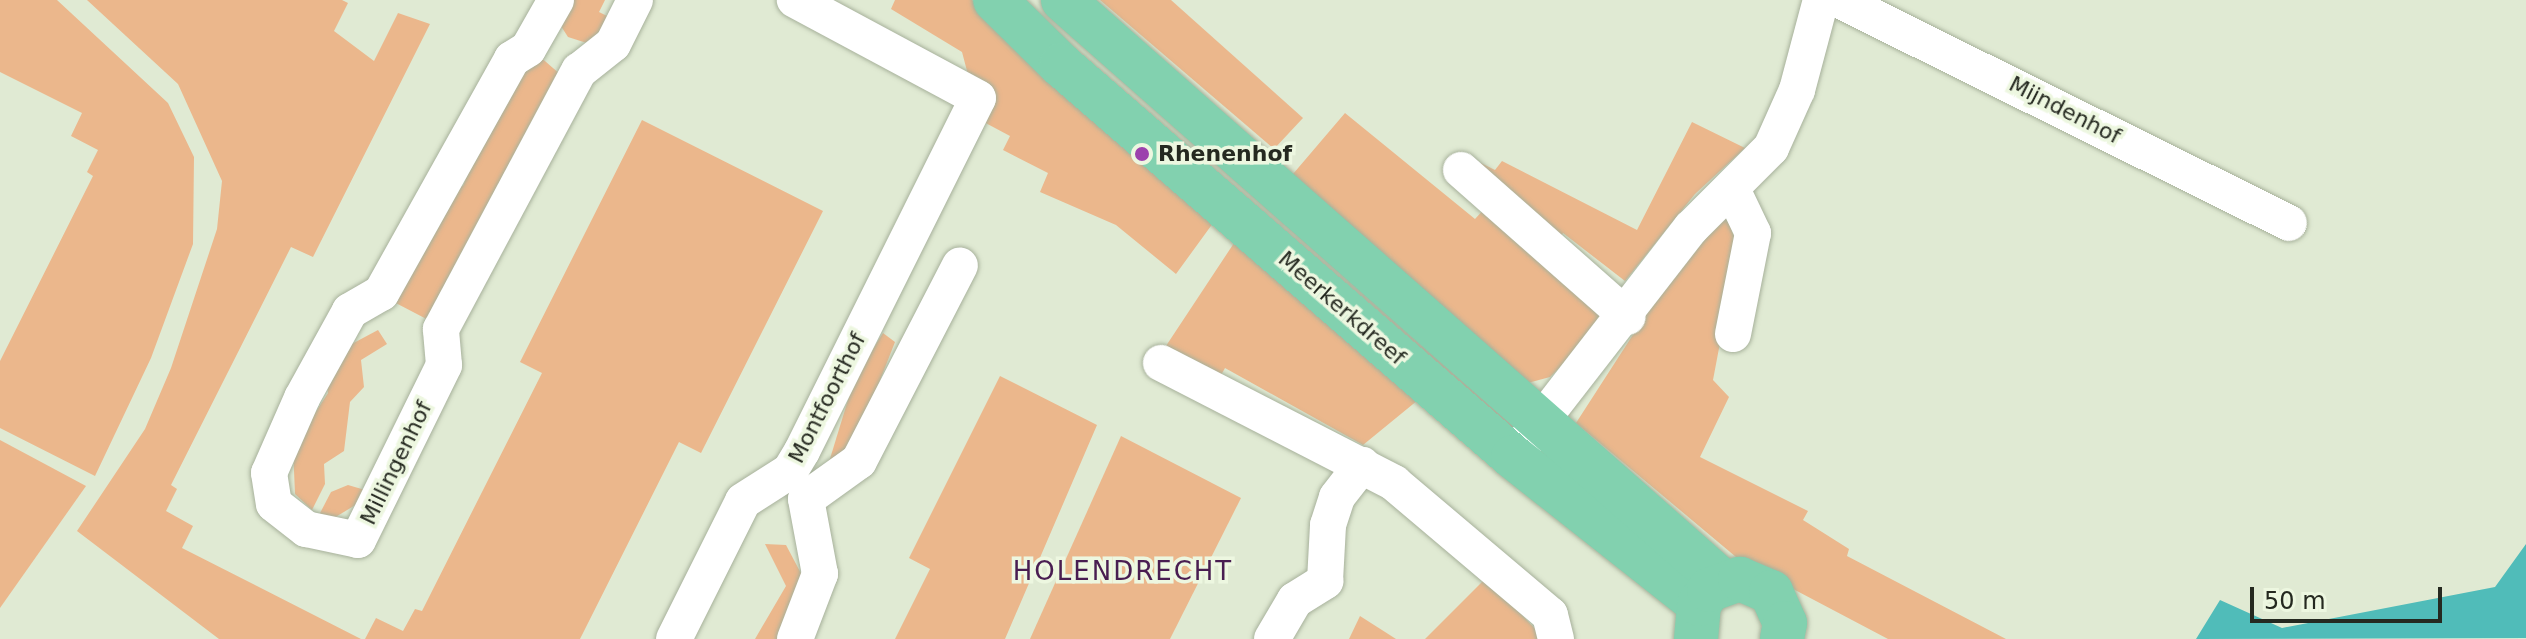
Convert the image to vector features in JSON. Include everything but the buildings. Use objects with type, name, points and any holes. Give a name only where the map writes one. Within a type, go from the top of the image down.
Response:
[{"type":"main road","name":"Meerkerkdreef","points":[[995,0],[1061,65],[1526,441]]},
{"type":"main road","name":"Meerkerkdreef","points":[[1063,0],[1706,608]]},
{"type":"main road","points":[[1706,608],[1740,579],[1771,592],[1785,623],[1782,639]]},
{"type":"street","name":"Millingenhof","points":[[556,0],[528,49],[512,59],[381,293],[350,311],[302,398],[269,473],[274,504],[306,529],[358,540],[444,365],[441,329],[579,71],[613,44],[635,0]]},
{"type":"street","points":[[1526,441],[1628,317],[1691,228],[1732,189],[1779,135],[1821,0]]},
{"type":"street","name":"Mijndenhof","points":[[1839,0],[2289,223]]},
{"type":"street","name":"Montfoorthof","points":[[674,639],[743,501],[790,471],[802,451],[978,98],[808,3]]},
{"type":"street","points":[[1461,170],[1628,317]]},
{"type":"street","points":[[1732,189],[1753,233],[1733,334]]},
{"type":"street","name":"Montfoorthof","points":[[795,639],[820,574],[806,499],[859,461],[960,265]]},
{"type":"street","points":[[1161,363],[1362,465],[1407,493],[1550,615],[1556,639]]},
{"type":"street","points":[[1272,639],[1295,600],[1325,581],[1328,525],[1342,489],[1362,465]]},
{"type":"shaded area","points":[[0,0],[57,0],[168,103],[194,157],[193,244],[151,358],[95,476],[0,428],[0,361],[93,176],[87,172],[98,150],[71,136],[82,113],[0,72]]},
{"type":"shaded area","points":[[87,0],[342,0],[348,3],[334,31],[374,61],[398,13],[430,24],[313,257],[291,247],[171,485],[177,489],[166,511],[193,526],[182,548],[361,639],[219,639],[77,531],[145,429],[171,368],[217,229],[222,181],[178,84]]},
{"type":"shaded area","points":[[569,0],[605,0],[599,12],[615,20],[593,45],[568,37],[559,23]]},
{"type":"shaded area","points":[[895,0],[972,0],[1216,219],[1176,274],[1116,225],[1040,192],[1048,173],[1003,150],[1010,136],[980,120],[962,52],[891,9]]},
{"type":"shaded area","points":[[1100,0],[1171,0],[1303,118],[1274,149]]},
{"type":"shaded area","points":[[538,55],[561,75],[436,324],[392,301],[453,184],[463,186],[506,78]]},
{"type":"shaded area","points":[[1345,113],[1475,219],[1487,206],[1601,315],[1593,335],[1550,377],[1524,384],[1293,174]]},
{"type":"shaded area","points":[[642,120],[823,211],[701,453],[679,442],[580,639],[365,639],[376,618],[403,631],[415,609],[422,611],[542,373],[520,362]]},
{"type":"shaded area","points":[[1692,122],[1745,148],[1695,194],[1625,281],[1563,233],[1559,240],[1476,169],[1481,163],[1495,170],[1502,161],[1637,230]]},
{"type":"shaded area","points":[[1726,214],[1738,248],[1713,380],[1729,397],[1700,457],[1808,511],[1803,520],[1849,549],[1847,556],[2006,639],[1888,639],[1742,562],[1576,423],[1656,299]]},
{"type":"shaded area","points":[[1238,237],[1418,400],[1363,445],[1225,368],[1216,384],[1160,355]]},
{"type":"shaded area","points":[[378,330],[387,344],[361,360],[364,387],[350,402],[344,451],[324,464],[325,484],[312,510],[295,494],[293,447],[328,393],[325,371],[348,346]]},
{"type":"shaded area","points":[[883,333],[895,342],[852,452],[829,462],[855,377]]},
{"type":"shaded area","points":[[1000,376],[1097,425],[1005,639],[895,639],[930,569],[909,558]]},
{"type":"shaded area","points":[[1121,436],[1241,498],[1170,639],[1030,639]]},
{"type":"shaded area","points":[[0,440],[86,486],[0,608]]},
{"type":"shaded area","points":[[348,485],[365,490],[362,501],[329,521],[318,517],[331,492]]},
{"type":"shaded area","points":[[765,544],[786,545],[804,579],[777,639],[755,639],[786,586]]},
{"type":"shaded area","points":[[1486,578],[1545,639],[1425,639]]},
{"type":"shaded area","points":[[1360,616],[1396,639],[1349,639]]},
{"type":"water","points":[[2526,544],[2526,638],[2196,639],[2220,600],[2282,628],[2495,587]]},
{"type":"place","name":"Rhenenhof","points":[[1142,154]]},
{"type":"district","name":"HOLENDRECHT","points":[[1123,572]]}]
